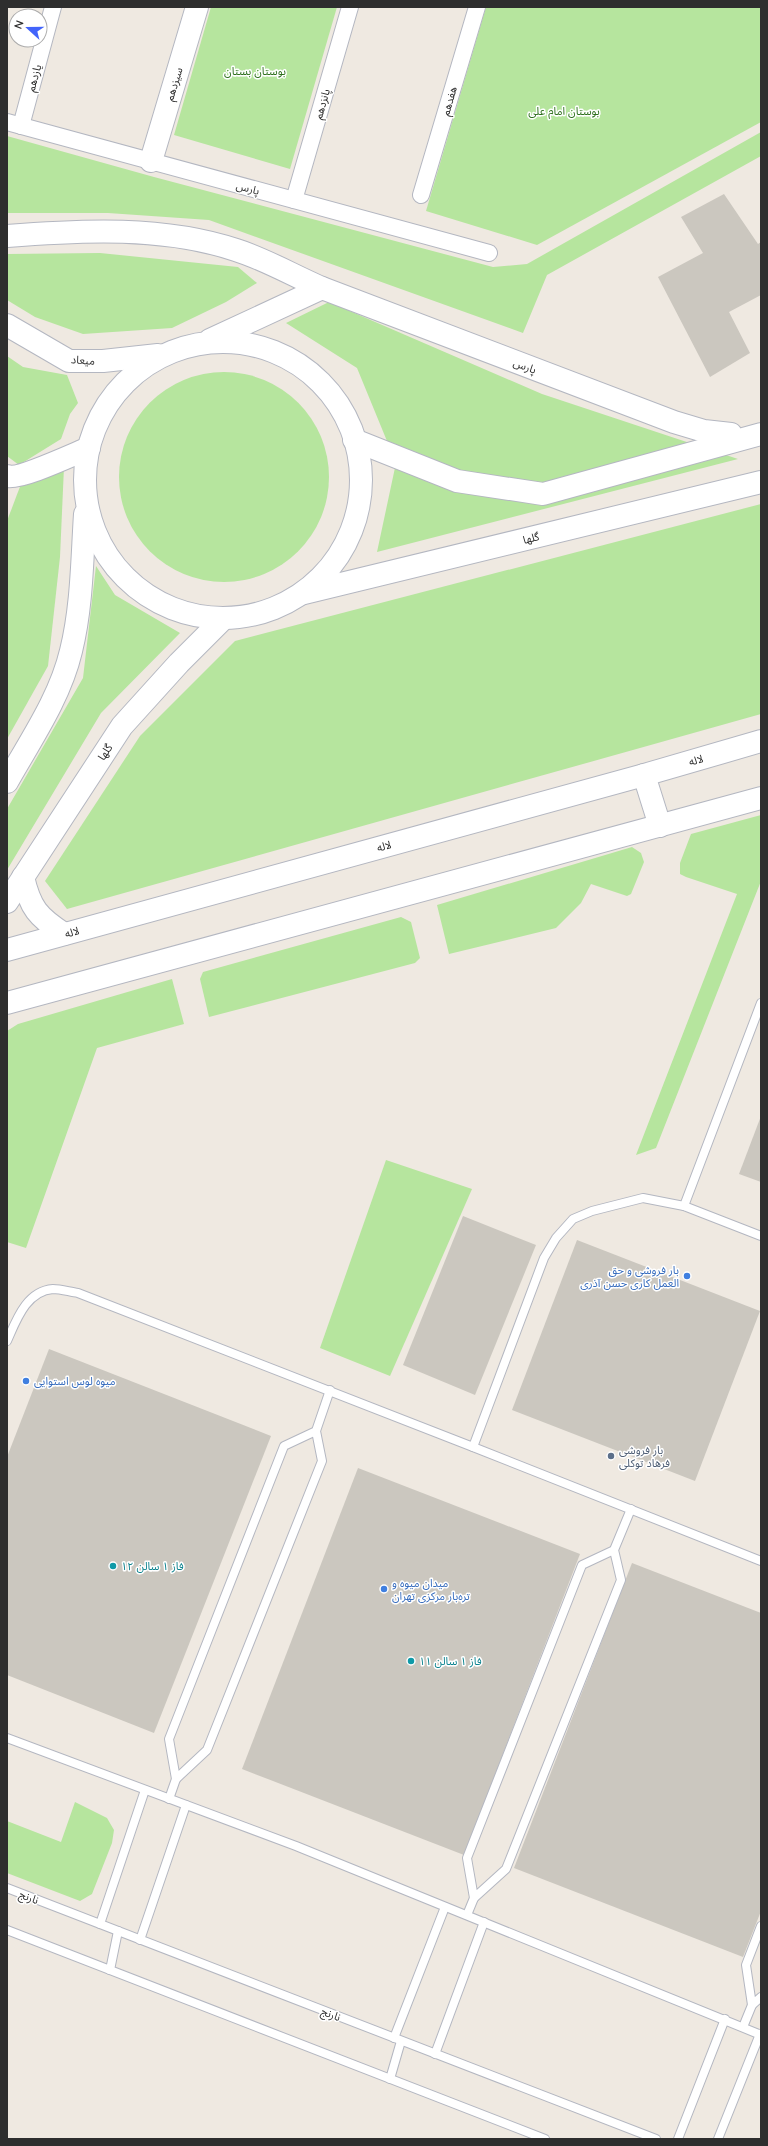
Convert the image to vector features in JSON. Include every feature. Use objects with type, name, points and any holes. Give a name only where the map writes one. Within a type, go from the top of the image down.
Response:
[{"type":"street","name":"یازدهم","points":[[14,124],[53,7]]},
{"type":"street","name":"سیزدهم","points":[[151,161],[197,7]]},
{"type":"street","name":"پانزدهم","points":[[294,200],[350,7]]},
{"type":"street","name":"هفدهم","points":[[421,195],[476,7]]},
{"type":"street","name":"پارس","points":[[14,124],[489,253]]},
{"type":"street","name":"پارس","points":[[7,236],[49,232],[144,233],[192,240],[236,250],[322,288],[674,422],[704,431],[731,434]]},
{"type":"street","points":[[7,782],[54,698],[71,652],[80,602],[86,499],[85,473],[89,448],[97,423],[114,395],[138,371],[167,353],[205,343],[322,288]]},
{"type":"street","name":"میعاد","points":[[7,325],[69,361],[103,362],[167,353]]},
{"type":"street","points":[[86,499],[95,531],[107,555],[132,585],[160,603],[191,615],[224,618],[251,615],[277,607],[301,594],[328,569],[348,538],[359,503],[360,466],[352,430],[334,398],[309,371],[277,352],[242,343],[205,343]]},
{"type":"street","points":[[354,440],[457,481],[543,494],[761,434]]},
{"type":"street","points":[[7,476],[12,478],[30,472],[89,448]]},
{"type":"street","name":"گلها","points":[[301,594],[761,482]]},
{"type":"street","name":"گلها","points":[[7,902],[122,726],[179,662],[224,618]]},
{"type":"street","name":"لاله","points":[[7,950],[644,775],[761,741]]},
{"type":"street","points":[[644,775],[660,826]]},
{"type":"street","points":[[7,1003],[761,798]]},
{"type":"street","points":[[23,877],[28,900],[35,910],[49,924],[64,934]]},
{"type":"lane","points":[[684,1206],[761,1003]]},
{"type":"lane","points":[[473,1447],[544,1258],[564,1227],[573,1219],[592,1210],[643,1198],[684,1206],[761,1236]]},
{"type":"lane","points":[[7,1342],[21,1309],[37,1295],[52,1289],[78,1293],[330,1390],[761,1561]]},
{"type":"lane","points":[[169,1799],[176,1779],[207,1750],[322,1461],[316,1431],[330,1390]]},
{"type":"lane","points":[[176,1779],[169,1739],[284,1446],[316,1431]]},
{"type":"lane","points":[[466,1915],[474,1898],[506,1869],[621,1580],[614,1550],[631,1509]]},
{"type":"lane","points":[[474,1898],[467,1858],[582,1565],[614,1550]]},
{"type":"lane","points":[[7,1738],[296,1846],[761,2034],[718,2139]]},
{"type":"lane","points":[[100,1924],[145,1790]]},
{"type":"lane","points":[[140,1940],[186,1805]]},
{"type":"lane","name":"نارنج","points":[[7,1888],[656,2139]]},
{"type":"lane","points":[[390,2079],[398,2039],[445,1907]]},
{"type":"lane","points":[[435,2054],[484,1922]]},
{"type":"lane","points":[[752,2004],[746,1965],[761,1926]]},
{"type":"lane","points":[[7,1930],[545,2139]]},
{"type":"lane","points":[[110,1970],[118,1931]]},
{"type":"lane","points":[[743,2027],[752,2004],[761,1996]]},
{"type":"lane","points":[[678,2139],[725,2020]]},
{"type":"green space","name":"بوستان بستان","points":[[211,7],[337,7],[290,169],[174,135]]},
{"type":"green space","name":"بوستان امام علی","points":[[486,7],[761,7],[761,122],[537,245],[426,211]]},
{"type":"green space","points":[[761,132],[761,156],[547,275],[523,333],[209,220],[108,213],[7,213],[7,136],[154,177],[493,267],[527,264]]},
{"type":"green space","points":[[100,253],[238,267],[257,283],[226,302],[172,328],[83,334],[35,317],[7,300],[7,254]]},
{"type":"green space","points":[[329,302],[542,394],[738,459],[377,552],[396,463],[357,368],[286,323]]},
{"type":"green space","points":[[7,356],[23,367],[67,375],[78,403],[70,414],[61,439],[19,465],[7,456]]},
{"type":"green space","points":[[224,372],[244,374],[264,380],[282,390],[298,403],[311,419],[321,437],[327,457],[329,477],[327,497],[321,517],[311,535],[298,551],[282,564],[264,574],[244,580],[224,582],[204,580],[184,574],[166,564],[150,551],[137,535],[127,517],[121,497],[119,477],[121,457],[127,437],[137,419],[150,403],[166,390],[184,380],[204,374]]},
{"type":"green space","points":[[64,467],[60,557],[48,666],[7,739],[7,521],[21,484]]},
{"type":"green space","points":[[761,504],[761,714],[67,909],[45,881],[140,736],[235,641]]},
{"type":"green space","points":[[96,566],[115,595],[180,633],[101,713],[7,870],[7,809],[83,678]]},
{"type":"green space","points":[[761,815],[761,881],[656,1148],[636,1155],[737,894],[680,874],[680,863],[691,834]]},
{"type":"green space","points":[[632,847],[641,853],[644,862],[631,894],[627,896],[591,884],[581,903],[556,928],[449,954],[437,905]]},
{"type":"green space","points":[[401,917],[411,922],[420,958],[415,963],[209,1017],[200,979],[203,972]]},
{"type":"green space","points":[[172,979],[184,1024],[97,1048],[26,1248],[7,1242],[7,1031],[18,1024]]},
{"type":"green space","points":[[386,1160],[472,1189],[390,1376],[320,1348]]},
{"type":"green space","points":[[75,1802],[107,1818],[114,1830],[112,1843],[92,1894],[80,1901],[7,1873],[7,1821],[61,1842]]},
{"type":"building","points":[[724,194],[758,244],[761,242],[761,295],[729,312],[750,353],[710,377],[658,277],[703,253],[681,217]]},
{"type":"building","points":[[761,1116],[761,1182],[739,1174]]},
{"type":"building","points":[[463,1216],[536,1245],[475,1395],[403,1365]]},
{"type":"building","points":[[577,1240],[760,1311],[695,1481],[512,1410]]},
{"type":"building","name":"فاز ۱ سالن ۱۲","points":[[49,1349],[271,1436],[154,1733],[7,1675],[7,1457]]},
{"type":"building","name":"فاز ۱ سالن ۱۱","points":[[358,1468],[580,1554],[464,1855],[242,1769]]},
{"type":"building","points":[[632,1563],[761,1613],[761,1911],[743,1957],[514,1868]]},
{"type":"place","name":"بار فروشی و حق العمل کاری حسن آذری","points":[[687,1276]]},
{"type":"place","name":"میوه لوس استوایی","points":[[26,1381]]},
{"type":"place","name":"بار فروشی فرهاد توکلی","points":[[611,1456]]},
{"type":"place","name":"فاز ۱ سالن ۱۲","points":[[113,1566]]},
{"type":"place","name":"میدان میوه و تره‌بار مرکزی تهران","points":[[384,1589]]},
{"type":"place","name":"فاز ۱ سالن ۱۱","points":[[411,1661]]}]
